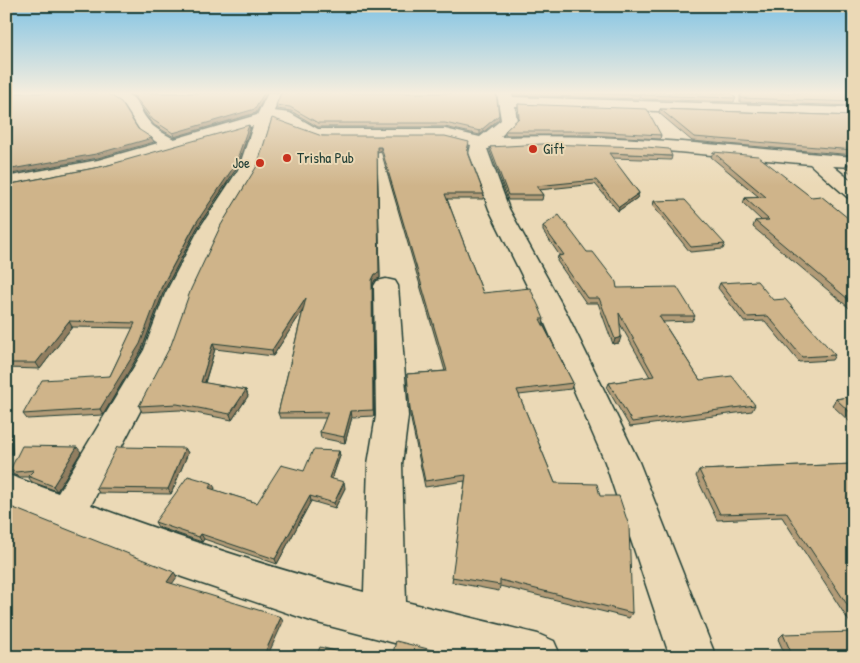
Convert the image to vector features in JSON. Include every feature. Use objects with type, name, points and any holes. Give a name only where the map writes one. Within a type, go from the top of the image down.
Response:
[{"type":"street","points":[[144,124],[147,129],[172,145]]},
{"type":"street","points":[[6,184],[100,165],[172,145],[228,124]]},
{"type":"street","points":[[66,514],[94,468],[158,350],[178,294],[210,229],[238,189],[247,170],[263,124]]},
{"type":"street","points":[[299,124],[314,133],[323,134],[445,134],[482,143],[541,141],[645,144],[817,161],[854,162]]},
{"type":"street","points":[[507,124],[482,143],[478,148],[478,154],[499,209],[553,312],[622,462],[693,657]]},
{"type":"street","points":[[817,161],[854,193]]},
{"type":"street","points":[[385,618],[386,464],[392,416],[386,286]]},
{"type":"street","points":[[6,490],[182,558],[314,601],[538,657]]},
{"type":"building","points":[[6,124],[135,124],[138,129],[152,138],[96,154],[6,170]]},
{"type":"building","points":[[159,124],[204,124],[173,133]]},
{"type":"building","points":[[270,124],[288,124],[322,136],[445,136],[469,142],[467,150],[484,194],[445,194],[483,293],[530,288],[544,319],[540,319],[573,383],[517,390],[555,483],[597,484],[600,496],[619,496],[629,526],[632,613],[500,580],[500,585],[452,577],[466,475],[425,481],[410,409],[407,374],[447,371],[381,147],[377,147],[379,273],[375,274],[372,280],[373,410],[351,411],[344,437],[320,432],[328,412],[278,413],[306,298],[272,350],[213,343],[201,382],[246,390],[230,414],[177,404],[139,406],[171,345],[191,289],[221,225],[257,166]]},
{"type":"building","points":[[449,124],[488,124],[480,131]]},
{"type":"building","points":[[513,124],[655,124],[661,135],[589,131],[505,131]]},
{"type":"building","points":[[678,124],[854,124],[854,150],[694,137]]},
{"type":"building","points":[[249,125],[235,165],[196,223],[161,288],[140,344],[100,409],[23,414],[42,380],[110,376],[135,323],[69,321],[36,363],[6,363],[6,185],[105,166]]},
{"type":"building","points":[[542,144],[669,149],[672,156],[609,153],[639,193],[619,207],[596,180],[536,186],[543,195],[508,195],[490,147]]},
{"type":"building","points":[[713,152],[758,156],[811,197],[821,196],[854,223],[854,304],[755,221],[769,220],[745,198],[766,197]]},
{"type":"building","points":[[847,164],[854,164],[854,169]]},
{"type":"building","points":[[685,200],[725,244],[691,247],[654,201]]},
{"type":"building","points":[[559,215],[587,252],[593,252],[616,282],[617,288],[677,287],[695,316],[659,316],[700,380],[732,376],[755,405],[632,422],[609,383],[654,376],[619,313],[621,337],[615,339],[599,298],[587,298],[558,256],[564,255],[543,226]]},
{"type":"building","points":[[757,281],[773,300],[785,299],[835,355],[802,357],[768,316],[747,317],[720,283]]},
{"type":"building","points":[[854,396],[854,416],[836,399]]},
{"type":"building","points":[[7,413],[7,449],[6,449]]},
{"type":"building","points":[[22,446],[77,447],[53,486],[28,476],[34,470],[16,472],[10,470]]},
{"type":"building","points":[[117,447],[185,448],[168,489],[96,488]]},
{"type":"building","points":[[313,450],[339,451],[329,478],[344,482],[334,503],[310,496],[275,559],[201,534],[199,537],[155,522],[188,476],[212,483],[209,488],[257,503],[281,465],[304,471]]},
{"type":"building","points":[[854,464],[854,615],[786,512],[720,514],[699,470]]},
{"type":"building","points":[[6,505],[174,572],[167,582],[281,617],[263,657],[6,657]]},
{"type":"building","points":[[854,632],[854,657],[793,657],[783,634]]},
{"type":"building","points":[[396,641],[448,654],[472,655],[472,657],[392,657]]},
{"type":"building","points":[[320,647],[358,657],[316,657]]},
{"type":"place","name":"Gift","points":[[533,149]]},
{"type":"place","name":"Trisha Pub","points":[[287,158]]},
{"type":"place","name":"Joe","points":[[260,163]]}]
